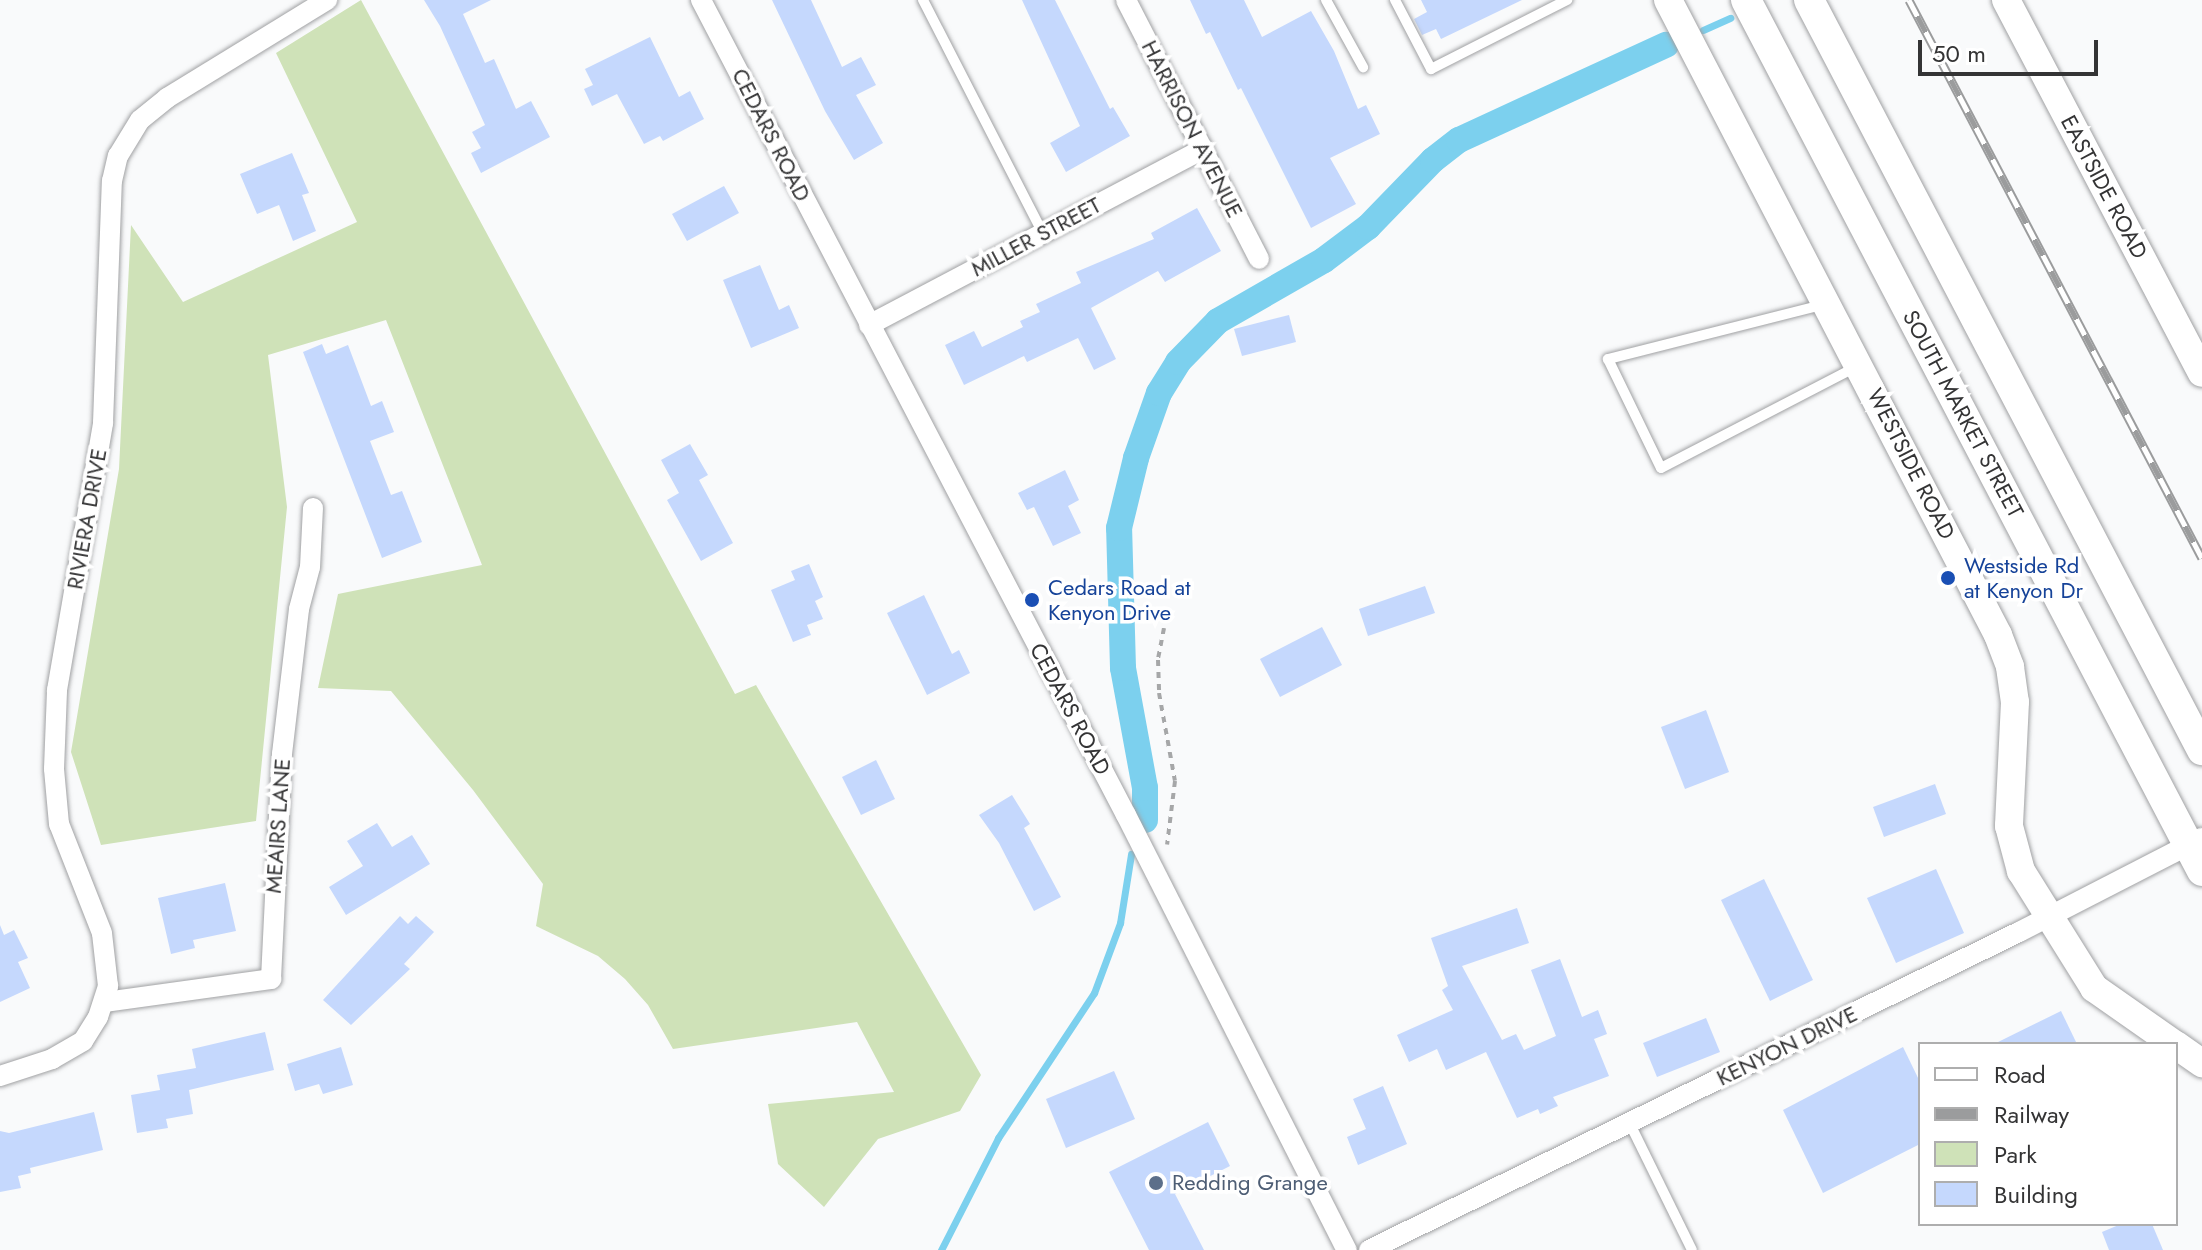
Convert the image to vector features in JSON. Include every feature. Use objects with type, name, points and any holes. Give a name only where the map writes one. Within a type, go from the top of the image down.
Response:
[{"type":"main road","name":"SOUTH MARKET STREET","points":[[1746,0],[2197,851]]},
{"type":"main road","points":[[1814,10],[2202,750]]},
{"type":"street","name":"RIVIERA DRIVE","points":[[0,1076],[73,1048],[89,1033],[105,1002],[108,986],[106,951],[59,824],[54,769],[57,690],[103,423],[114,169],[120,149],[132,131],[161,103],[327,0]]},
{"type":"street","name":"CEDARS ROAD","points":[[701,0],[1126,815],[1347,1250]]},
{"type":"street","name":"HARRISON AVENUE","points":[[1126,0],[1259,259]]},
{"type":"street","name":"EASTSIDE ROAD","points":[[2006,0],[2202,373]]},
{"type":"street","name":"WESTSIDE ROAD","points":[[1671,7],[1984,605],[2010,667],[2016,730],[2008,806],[2011,843],[2021,871],[2094,988],[2171,1042]]},
{"type":"street","name":"MILLER STREET","points":[[869,325],[1203,149]]},
{"type":"street","name":"MEAIRS LANE","points":[[105,1002],[271,979],[282,754],[299,609],[310,567],[313,508]]},
{"type":"street","name":"KENYON DRIVE","points":[[1369,1250],[2048,917],[2197,851]]},
{"type":"street","name":"WESTSIDE ROAD","points":[[2178,1047],[2202,1063]]},
{"type":"lane","points":[[923,0],[1043,233]]},
{"type":"lane","points":[[1326,0],[1363,67]]},
{"type":"lane","points":[[1395,0],[1431,69],[1567,0]]},
{"type":"lane","points":[[1828,304],[1608,359],[1661,468],[1860,365]]},
{"type":"lane","points":[[1630,1124],[1692,1250]]},
{"type":"path","points":[[1160,883],[1175,781],[1159,693],[1158,660],[1164,628]]},
{"type":"green space","points":[[361,0],[735,694],[756,685],[981,1075],[960,1111],[878,1139],[824,1207],[778,1164],[768,1104],[894,1092],[857,1022],[673,1049],[648,1005],[625,979],[598,956],[536,926],[543,884],[473,790],[391,691],[318,688],[338,594],[482,565],[386,320],[268,355],[287,507],[256,821],[101,845],[71,752],[119,469],[131,225],[183,302],[357,222],[276,53]]},
{"type":"building","points":[[424,0],[491,0],[463,14],[485,63],[494,59],[516,109],[531,101],[550,137],[481,173],[471,153],[481,148],[472,132],[485,125],[440,26]]},
{"type":"building","points":[[772,0],[811,0],[842,67],[861,57],[876,85],[856,95],[883,143],[854,160],[825,111]]},
{"type":"building","points":[[1022,0],[1055,0],[1110,109],[1113,107],[1130,136],[1066,172],[1050,143],[1080,126]]},
{"type":"building","points":[[1190,0],[1244,0],[1262,37],[1311,11],[1334,51],[1358,109],[1366,105],[1380,134],[1330,158],[1356,204],[1311,228],[1241,88],[1238,90],[1210,32],[1206,34]]},
{"type":"building","points":[[1421,0],[1522,0],[1441,39],[1436,29],[1422,35],[1414,19],[1427,12]]},
{"type":"building","points":[[650,37],[679,97],[690,91],[704,119],[663,141],[660,136],[644,144],[617,94],[592,106],[584,89],[593,85],[585,69]]},
{"type":"building","points":[[292,153],[309,193],[302,195],[316,231],[293,241],[279,205],[257,214],[240,174]]},
{"type":"building","points":[[724,186],[739,213],[687,241],[672,214]]},
{"type":"building","points":[[1197,208],[1221,251],[1165,282],[1158,271],[1091,308],[1116,359],[1094,370],[1078,338],[1027,362],[1024,356],[964,385],[945,345],[974,331],[982,347],[1023,327],[1020,321],[1040,312],[1036,304],[1081,283],[1076,272],[1154,239],[1151,233]]},
{"type":"building","points":[[760,265],[779,310],[789,305],[799,328],[751,348],[723,280]]},
{"type":"building","points":[[1289,315],[1296,342],[1242,356],[1234,329]]},
{"type":"building","points":[[322,344],[326,354],[348,345],[371,406],[382,401],[394,432],[370,441],[391,495],[402,491],[422,542],[382,558],[303,352]]},
{"type":"building","points":[[690,444],[708,475],[699,480],[733,543],[701,561],[667,500],[679,493],[661,460]]},
{"type":"building","points":[[1065,470],[1079,500],[1068,506],[1081,533],[1053,546],[1034,507],[1027,510],[1018,493]]},
{"type":"building","points":[[809,564],[823,597],[815,601],[823,619],[807,625],[811,635],[793,642],[771,590],[795,580],[791,571]]},
{"type":"building","points":[[1425,586],[1435,613],[1368,636],[1359,609]]},
{"type":"building","points":[[924,595],[952,654],[959,650],[970,673],[927,695],[887,613]]},
{"type":"building","points":[[1322,627],[1342,665],[1280,697],[1260,659]]},
{"type":"building","points":[[1706,710],[1729,772],[1685,789],[1661,727]]},
{"type":"building","points":[[876,760],[895,799],[861,815],[842,777]]},
{"type":"building","points":[[1935,784],[1946,814],[1884,837],[1873,807]]},
{"type":"building","points":[[1012,795],[1030,824],[1024,828],[1061,897],[1034,911],[999,843],[979,815]]},
{"type":"building","points":[[377,823],[392,847],[412,835],[430,864],[346,915],[329,887],[363,866],[347,841]]},
{"type":"building","points":[[1936,869],[1964,933],[1896,963],[1867,898]]},
{"type":"building","points":[[1764,879],[1813,980],[1770,1001],[1721,900]]},
{"type":"building","points":[[225,883],[236,931],[193,940],[195,948],[171,954],[158,898]]},
{"type":"building","points":[[1517,908],[1529,943],[1462,966],[1502,1040],[1516,1034],[1524,1050],[1556,1036],[1531,970],[1560,959],[1582,1017],[1598,1010],[1607,1034],[1594,1039],[1609,1076],[1553,1097],[1558,1106],[1540,1114],[1538,1109],[1517,1118],[1486,1052],[1446,1070],[1437,1049],[1409,1062],[1397,1035],[1453,1010],[1442,990],[1448,986],[1431,938]]},
{"type":"building","points":[[400,916],[408,924],[416,916],[434,932],[404,964],[410,969],[351,1025],[323,1000]]},
{"type":"building","points":[[0,925],[4,935],[14,930],[28,958],[18,962],[30,988],[0,1002]]},
{"type":"building","points":[[2061,1011],[2076,1042],[1998,1042]]},
{"type":"building","points":[[1706,1018],[1720,1052],[1657,1077],[1643,1043]]},
{"type":"building","points":[[265,1032],[274,1070],[189,1090],[193,1114],[166,1119],[168,1128],[137,1133],[131,1095],[160,1090],[157,1075],[196,1068],[192,1049]]},
{"type":"building","points":[[341,1047],[353,1085],[323,1094],[319,1084],[295,1091],[287,1064]]},
{"type":"building","points":[[1903,1047],[1918,1078],[1918,1145],[1823,1193],[1783,1110]]},
{"type":"building","points":[[1114,1071],[1135,1119],[1066,1148],[1046,1099]]},
{"type":"building","points":[[1383,1086],[1407,1144],[1358,1165],[1347,1137],[1366,1129],[1353,1099]]},
{"type":"building","points":[[94,1112],[103,1150],[30,1168],[31,1173],[18,1176],[21,1188],[0,1192],[0,1131],[9,1133]]},
{"type":"building","name":"Redding Grange","points":[[1208,1122],[1230,1166],[1175,1194],[1204,1250],[1149,1250],[1109,1172]]},
{"type":"building","points":[[2116,1226],[2153,1226],[2163,1250],[2109,1250],[2102,1232]]},
{"type":"waterway","points":[[1703,30],[1730,18]]},
{"type":"waterway","points":[[1145,820],[1145,788],[1123,668],[1119,528],[1136,458],[1159,393],[1178,362],[1218,321],[1324,260],[1368,227],[1433,160],[1459,140],[1666,45]]},
{"type":"waterway","points":[[941,1250],[998,1138],[1094,993],[1120,923],[1131,854]]},
{"type":"railway","points":[[1909,0],[2202,558]]},
{"type":"place","name":"Westside Rd at Kenyon Dr","points":[[1948,578]]},
{"type":"place","name":"Cedars Road at Kenyon Drive","points":[[1032,600]]},
{"type":"place","name":"Redding Grange","points":[[1156,1183]]}]
